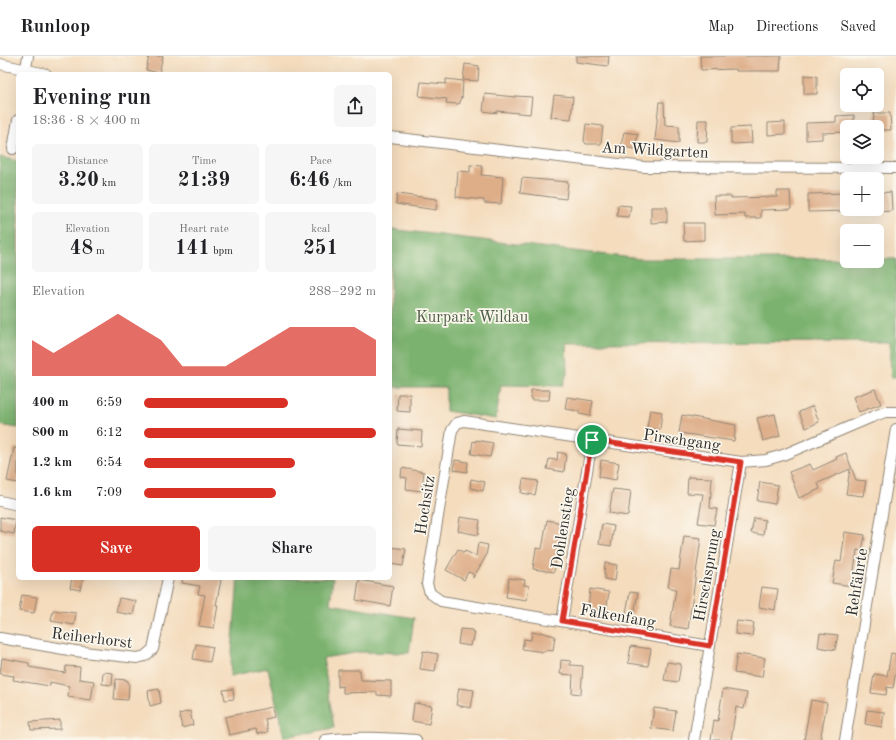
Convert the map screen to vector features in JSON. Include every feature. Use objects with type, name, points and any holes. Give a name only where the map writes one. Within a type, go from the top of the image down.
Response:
[{"type":"street","points":[[0,64],[25,72],[28,56]]},
{"type":"street","points":[[13,149],[16,132]]},
{"type":"street","name":"Am Wildgarten","points":[[392,137],[644,167],[896,168]]},
{"type":"street","name":"Pirschgang","points":[[457,423],[464,421],[488,423],[741,462],[766,460],[783,455],[885,412],[896,412]]},
{"type":"street","name":"Hochsitz","points":[[430,593],[427,584],[440,499],[452,430],[457,423]]},
{"type":"street","name":"Rehfährte","points":[[845,740],[896,429]]},
{"type":"street","name":"Dohlenstieg","points":[[562,621],[592,440]]},
{"type":"street","name":"Hirschsprung","points":[[694,740],[741,462]]},
{"type":"street","points":[[0,501],[16,505]]},
{"type":"street","name":"Reiherhorst","points":[[0,638],[90,653],[137,658],[145,656],[153,649],[168,580]]},
{"type":"street","name":"Falkenfang","points":[[430,593],[441,601],[710,646]]},
{"type":"street","points":[[325,740],[343,738],[416,740]]},
{"type":"green space","points":[[0,157],[16,161],[16,428],[0,425]]},
{"type":"green space","name":"Kurpark Wildau","points":[[392,229],[641,259],[840,259],[840,268],[884,268],[884,259],[896,259],[896,377],[891,377],[889,342],[566,343],[567,374],[562,386],[501,385],[496,419],[446,411],[446,387],[392,387]]},
{"type":"green space","points":[[238,580],[333,580],[330,604],[414,618],[409,653],[360,652],[323,658],[334,728],[284,737],[268,668],[230,676]]},
{"type":"building","points":[[149,56],[163,56],[159,72],[146,70]]},
{"type":"building","points":[[576,56],[609,56],[608,66],[576,62]]},
{"type":"building","points":[[700,56],[781,56],[780,71],[736,71],[736,69],[701,70]]},
{"type":"building","points":[[465,64],[479,66],[478,81],[463,80]]},
{"type":"building","points":[[804,75],[817,76],[817,94],[804,94]]},
{"type":"building","points":[[446,79],[463,81],[462,98],[461,97],[460,103],[446,103],[447,99],[419,96],[421,82],[446,84]]},
{"type":"building","points":[[485,94],[532,97],[530,114],[483,111]]},
{"type":"building","points":[[554,95],[573,97],[571,119],[551,117]]},
{"type":"building","points":[[659,102],[664,102],[665,125],[679,126],[679,143],[655,140]]},
{"type":"building","points":[[874,113],[890,113],[891,130],[884,130],[884,120],[874,120]]},
{"type":"building","points":[[854,115],[854,120],[840,120],[840,132],[822,133],[822,139],[806,140],[806,123],[836,122],[836,116]]},
{"type":"building","points":[[698,120],[708,120],[707,142],[697,142]]},
{"type":"building","points":[[785,122],[785,134],[768,135],[768,123]]},
{"type":"building","points":[[586,124],[603,126],[601,144],[586,144],[584,141]]},
{"type":"building","points":[[751,127],[752,143],[731,144],[731,128]]},
{"type":"building","points":[[624,132],[638,134],[635,149],[623,147],[621,145]]},
{"type":"building","points":[[470,165],[482,166],[481,175],[503,177],[501,204],[484,203],[484,200],[456,197],[458,171],[470,172]]},
{"type":"building","points":[[522,178],[568,182],[566,199],[520,193]]},
{"type":"building","points":[[777,191],[790,191],[791,209],[761,210],[761,218],[745,218],[745,214],[715,215],[714,196],[730,196],[731,198],[777,197]]},
{"type":"building","points":[[884,192],[891,192],[892,211],[884,212]]},
{"type":"building","points":[[840,193],[840,211],[808,212],[808,194]]},
{"type":"building","points":[[397,194],[437,199],[436,210],[396,204]]},
{"type":"building","points":[[618,205],[631,206],[629,217],[617,216]]},
{"type":"building","points":[[651,207],[667,207],[667,222],[651,223]]},
{"type":"building","points":[[683,223],[704,223],[704,240],[684,241]]},
{"type":"building","points":[[875,389],[881,404],[859,412],[853,397]]},
{"type":"building","points":[[531,390],[550,390],[549,400],[531,400]]},
{"type":"building","points":[[398,394],[410,394],[410,412],[397,411]]},
{"type":"building","points":[[567,397],[593,401],[590,416],[579,414],[579,411],[565,409]]},
{"type":"building","points":[[813,406],[819,422],[806,428],[799,412]]},
{"type":"building","points":[[650,410],[662,412],[660,430],[647,428]]},
{"type":"building","points":[[775,414],[780,436],[763,441],[757,418]]},
{"type":"building","points":[[682,415],[736,425],[734,441],[679,433]]},
{"type":"building","points":[[398,429],[422,431],[421,446],[397,444]]},
{"type":"building","points":[[476,440],[493,443],[490,457],[471,454],[473,441],[476,442]]},
{"type":"building","points":[[14,448],[16,448],[16,483],[7,481]]},
{"type":"building","points":[[558,452],[566,454],[564,472],[547,469],[549,459],[557,460]]},
{"type":"building","points":[[846,453],[856,480],[866,481],[863,496],[846,494],[850,469],[818,483],[820,489],[799,498],[789,472],[810,464],[813,470],[837,459],[836,457]]},
{"type":"building","points":[[455,460],[468,462],[467,472],[454,470]]},
{"type":"building","points":[[601,460],[619,463],[616,480],[599,477]]},
{"type":"building","points":[[402,468],[424,472],[421,491],[406,489],[407,478],[401,477]]},
{"type":"building","points":[[688,477],[712,478],[710,508],[717,509],[714,525],[698,523],[703,494],[687,493]]},
{"type":"building","points":[[471,479],[485,482],[483,491],[470,488]]},
{"type":"building","points":[[523,479],[538,481],[535,495],[521,493]]},
{"type":"building","points":[[760,482],[778,485],[775,504],[757,501]]},
{"type":"building","points":[[613,489],[631,491],[628,516],[609,513]]},
{"type":"building","points":[[0,517],[16,520],[14,534],[0,531]]},
{"type":"building","points":[[460,517],[480,520],[478,535],[458,531]]},
{"type":"building","points":[[754,518],[765,520],[763,535],[751,533]]},
{"type":"building","points":[[547,520],[562,523],[554,572],[533,569],[536,548],[542,549]]},
{"type":"building","points":[[602,524],[614,526],[611,546],[599,544]]},
{"type":"building","points":[[845,532],[865,535],[862,551],[857,550],[852,586],[832,583],[836,561],[841,562]]},
{"type":"building","points":[[684,536],[701,538],[688,629],[670,626],[676,589],[668,587],[671,569],[679,570]]},
{"type":"building","points":[[478,543],[488,545],[486,556],[473,578],[473,574],[468,572],[464,580],[446,570],[458,549],[464,553],[465,551],[476,556]]},
{"type":"building","points":[[392,547],[406,549],[403,566],[392,564]]},
{"type":"building","points":[[605,563],[617,565],[615,581],[605,579]]},
{"type":"building","points":[[509,578],[525,580],[524,585],[529,586],[527,600],[506,597]]},
{"type":"building","points":[[72,580],[82,580],[80,590],[70,588]]},
{"type":"building","points":[[183,580],[221,580],[216,605],[218,605],[214,628],[199,626],[205,595],[198,594],[200,586],[182,583]]},
{"type":"building","points":[[359,580],[393,586],[390,606],[356,600]]},
{"type":"building","points":[[762,587],[778,589],[775,610],[759,607]]},
{"type":"building","points":[[590,589],[609,592],[606,611],[588,608]]},
{"type":"building","points":[[630,592],[638,593],[634,614],[626,613]]},
{"type":"building","points":[[22,595],[37,597],[34,613],[19,611]]},
{"type":"building","points":[[119,598],[136,601],[133,615],[116,612]]},
{"type":"building","points":[[53,610],[76,613],[74,625],[51,621]]},
{"type":"building","points":[[737,621],[754,623],[752,636],[735,634]]},
{"type":"building","points":[[460,629],[472,630],[472,632],[475,632],[470,646],[458,644]]},
{"type":"building","points":[[532,632],[540,632],[555,636],[553,651],[547,650],[544,652],[522,649],[524,639],[531,640]]},
{"type":"building","points":[[820,633],[838,635],[835,650],[818,647]]},
{"type":"building","points":[[196,644],[213,647],[210,662],[193,659]]},
{"type":"building","points":[[631,646],[651,649],[648,666],[628,663]]},
{"type":"building","points":[[423,651],[438,654],[435,671],[420,669]]},
{"type":"building","points":[[891,653],[896,654],[896,671],[893,688],[887,687],[886,695],[871,693],[874,674],[887,676]]},
{"type":"building","points":[[737,654],[765,658],[762,677],[734,673]]},
{"type":"building","points":[[2,658],[29,663],[29,667],[65,673],[66,666],[80,667],[79,679],[94,681],[91,700],[68,697],[69,686],[50,682],[50,686],[13,680],[14,676],[0,674]]},
{"type":"building","points":[[561,660],[571,661],[570,665],[583,666],[581,694],[572,693],[573,675],[560,674]]},
{"type":"building","points":[[667,662],[681,664],[678,682],[664,680]]},
{"type":"building","points":[[338,670],[360,670],[361,680],[391,681],[391,696],[377,695],[377,692],[343,693],[343,686],[338,687]]},
{"type":"building","points":[[103,672],[113,673],[112,685],[102,684]]},
{"type":"building","points":[[116,679],[127,680],[129,684],[128,700],[114,699]]},
{"type":"building","points":[[459,688],[474,690],[471,708],[456,705]]},
{"type":"building","points":[[159,689],[161,703],[150,706],[148,691]]},
{"type":"building","points":[[233,689],[234,699],[225,700],[223,690]]},
{"type":"building","points":[[723,689],[747,693],[744,709],[736,707],[731,740],[711,740],[714,720],[718,721]]},
{"type":"building","points":[[811,700],[827,703],[820,740],[804,740]]},
{"type":"building","points":[[414,703],[432,706],[429,724],[412,721]]},
{"type":"building","points":[[272,707],[274,717],[265,719],[268,732],[257,734],[256,729],[229,735],[225,717]]},
{"type":"building","points":[[654,708],[676,711],[673,731],[651,728]]},
{"type":"building","points":[[867,710],[884,712],[882,727],[865,724]]},
{"type":"building","points":[[190,711],[193,725],[182,728],[179,714]]},
{"type":"building","points":[[60,720],[60,729],[31,730],[30,722]]},
{"type":"route","points":[[592,440],[741,462],[710,646],[562,621],[592,440]]}]
